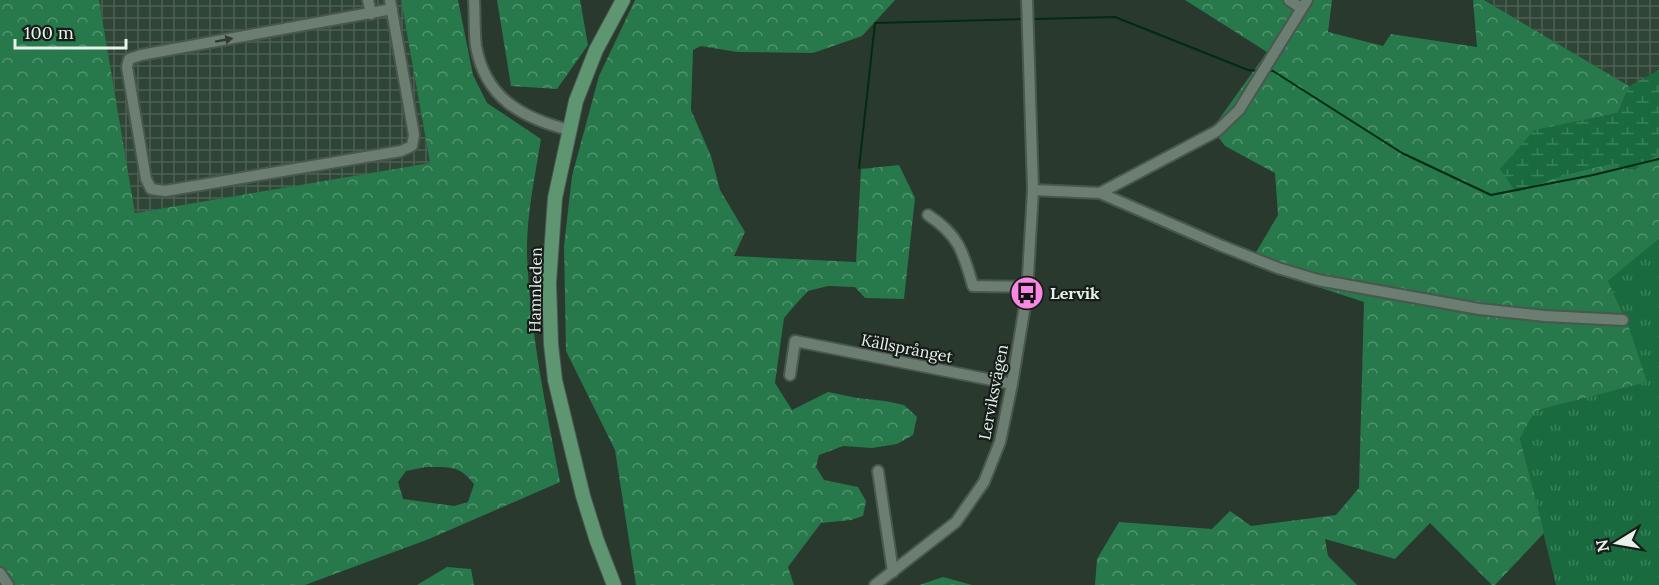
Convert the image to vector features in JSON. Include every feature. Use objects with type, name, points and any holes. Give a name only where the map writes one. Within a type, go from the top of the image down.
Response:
[{"type":"main road","name":"Hamnleden","points":[[614,585],[583,496],[555,380],[549,283],[555,198],[576,101],[586,74],[622,0]]},
{"type":"street","points":[[368,0],[371,14]]},
{"type":"street","points":[[474,0],[476,46],[491,85],[510,106],[552,126],[569,130]]},
{"type":"street","name":"Lerviksvägen","points":[[875,585],[956,522],[984,482],[1000,442],[1012,384],[1027,287],[1033,190],[1027,0]]},
{"type":"street","points":[[1100,193],[1217,131],[1239,110],[1304,4],[1289,0]]},
{"type":"street","points":[[391,5],[414,135],[412,146],[401,151],[176,190],[151,189],[146,179],[128,67],[129,59],[371,14],[391,5]]},
{"type":"street","points":[[1033,190],[1100,193],[1222,246],[1278,268],[1318,280],[1479,309],[1545,316],[1623,320]]},
{"type":"street","points":[[928,215],[941,223],[953,236],[967,263],[973,286],[1027,287]]},
{"type":"street","name":"Källsprånget","points":[[790,375],[795,341],[1012,384]]},
{"type":"street","points":[[878,471],[893,572]]},
{"type":"street","points":[[0,573],[8,585]]},
{"type":"shaded area","points":[[99,0],[401,0],[430,163],[135,213]]},
{"type":"shaded area","points":[[1484,0],[1659,0],[1659,70],[1629,86]]},
{"type":"green space","points":[[0,0],[99,0],[135,213],[430,163],[401,0],[458,0],[473,75],[487,103],[541,139],[529,212],[527,256],[535,341],[560,482],[429,539],[305,585],[0,585]],"holes":[[[426,467],[453,468],[463,473],[474,484],[468,502],[454,506],[403,499],[398,482],[406,471]]]},
{"type":"green space","points":[[497,0],[580,0],[588,45],[557,89],[511,86]]},
{"type":"green space","points":[[635,0],[895,0],[862,36],[813,53],[737,52],[701,46],[693,50],[691,110],[711,156],[720,190],[745,232],[734,256],[856,262],[861,169],[899,165],[915,198],[904,299],[865,298],[855,287],[828,286],[808,291],[784,318],[775,383],[792,410],[828,392],[904,405],[917,417],[913,435],[897,444],[872,448],[843,446],[819,455],[816,467],[824,480],[858,487],[866,501],[863,516],[851,520],[821,523],[788,567],[794,585],[636,585],[615,450],[566,351],[564,246],[572,176],[599,76]]},
{"type":"green space","points":[[1185,0],[1332,0],[1328,32],[1383,46],[1391,34],[1477,47],[1473,0],[1484,0],[1629,86],[1618,113],[1591,119],[1568,174],[1609,164],[1634,170],[1659,153],[1659,239],[1608,281],[1629,327],[1647,382],[1535,411],[1520,438],[1544,533],[1495,585],[1492,585],[1430,523],[1395,559],[1325,539],[1328,556],[1357,585],[1095,585],[1097,559],[1119,522],[1212,529],[1230,511],[1251,526],[1336,515],[1359,488],[1364,302],[1272,272],[1255,254],[1278,215],[1275,173],[1225,146],[1212,129],[1267,52]]},
{"type":"green space","points":[[1659,70],[1659,153],[1634,170],[1609,164],[1568,174],[1516,192],[1500,169],[1534,130],[1618,113],[1629,86]]},
{"type":"green space","points":[[1659,239],[1659,585],[1556,585],[1520,437],[1535,411],[1646,382],[1629,327],[1608,281]]},
{"type":"green space","points":[[447,567],[471,569],[474,585],[417,585]]},
{"type":"green space","points":[[943,577],[972,585],[919,585]]},
{"type":"waterway","points":[[1033,19],[1115,17],[1248,70],[1260,71]]},
{"type":"waterway","points":[[859,168],[875,23],[1024,19]]},
{"type":"waterway","points":[[1268,71],[1273,71],[1402,153],[1491,195],[1593,175],[1659,159]]},
{"type":"place","name":"Lervik","points":[[1027,293]]}]
